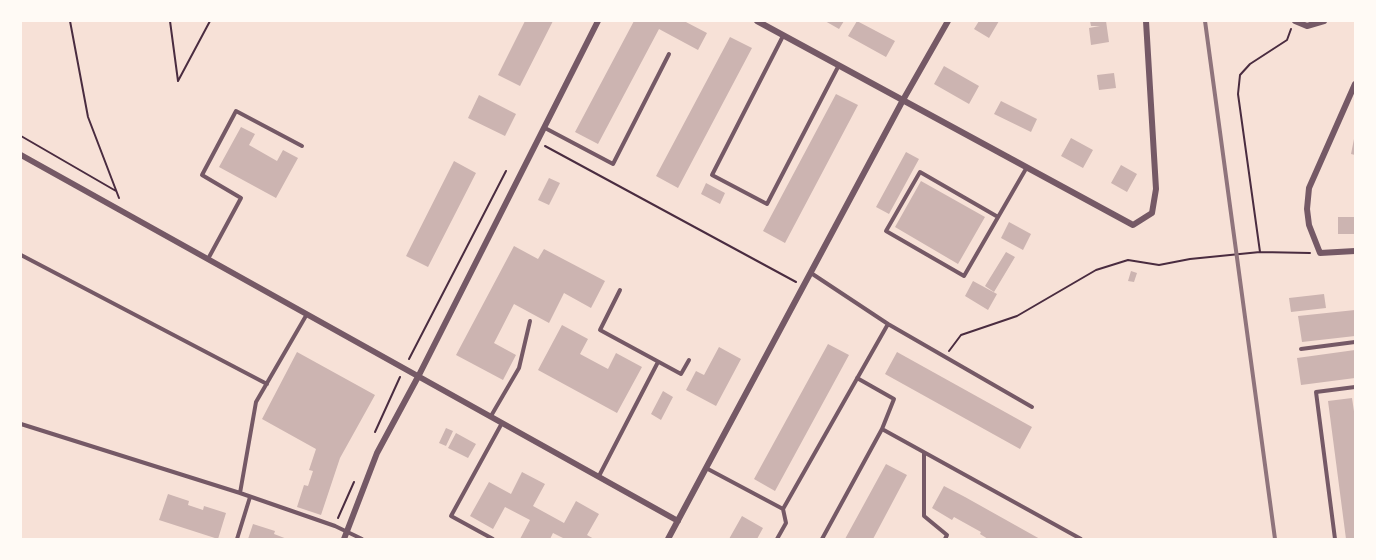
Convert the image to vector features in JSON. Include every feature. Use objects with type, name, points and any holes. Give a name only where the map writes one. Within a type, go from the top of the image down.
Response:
[{"type":"street","points":[[344,539],[377,453],[419,375],[598,21]]},
{"type":"street","points":[[757,21],[767,23],[783,35],[1133,225],[1152,213],[1155,189],[1146,21]]},
{"type":"street","points":[[668,539],[903,100],[948,21]]},
{"type":"street","points":[[1294,21],[1307,26],[1324,21]]},
{"type":"street","points":[[1355,84],[1310,188],[1307,209],[1309,225],[1320,253],[1355,251]]},
{"type":"street","points":[[21,154],[678,521]]},
{"type":"lane","points":[[783,35],[712,175],[767,204],[839,65]]},
{"type":"lane","points":[[545,128],[613,164],[669,54]]},
{"type":"lane","points":[[208,259],[241,198],[202,175],[236,111],[302,146]]},
{"type":"lane","points":[[998,218],[920,172],[886,231],[964,276],[998,218],[1027,167]]},
{"type":"lane","points":[[21,255],[267,384]]},
{"type":"lane","points":[[811,273],[944,358],[1032,406]]},
{"type":"lane","points":[[620,290],[600,330],[681,374],[689,360]]},
{"type":"lane","points":[[240,493],[256,402],[307,314]]},
{"type":"lane","points":[[491,416],[519,368],[530,321]]},
{"type":"lane","points":[[777,539],[786,523],[783,509],[888,324]]},
{"type":"lane","points":[[1301,349],[1355,342]]},
{"type":"lane","points":[[598,476],[658,362]]},
{"type":"lane","points":[[822,539],[882,429],[894,399],[857,378]]},
{"type":"lane","points":[[1335,539],[1316,392],[1355,387]]},
{"type":"lane","points":[[493,539],[451,516],[502,423]]},
{"type":"lane","points":[[21,424],[240,493],[335,526],[362,539]]},
{"type":"lane","points":[[882,429],[1081,539]]},
{"type":"lane","points":[[924,453],[924,516],[947,535],[945,539]]},
{"type":"lane","points":[[706,468],[783,509]]},
{"type":"lane","points":[[237,539],[250,497]]},
{"type":"path","points":[[70,21],[88,117],[124,212]]},
{"type":"path","points":[[170,21],[178,81],[210,21]]},
{"type":"path","points":[[1260,252],[1238,94],[1240,75],[1250,64],[1287,40],[1294,21]]},
{"type":"path","points":[[21,136],[116,191]]},
{"type":"path","points":[[537,141],[804,286]]},
{"type":"path","points":[[372,441],[404,368],[506,171]]},
{"type":"path","points":[[944,358],[961,335],[1017,316],[1096,270],[1128,260],[1159,265],[1190,259],[1260,252],[1320,253]]},
{"type":"path","points":[[335,526],[358,473]]},
{"type":"building","points":[[525,21],[553,21],[520,86],[498,75]]},
{"type":"building","points":[[634,21],[684,21],[707,33],[698,50],[659,29],[598,144],[575,132]]},
{"type":"building","points":[[825,21],[844,21],[839,29]]},
{"type":"building","points":[[857,21],[895,41],[886,57],[848,36]]},
{"type":"building","points":[[979,21],[999,21],[989,38],[974,29]]},
{"type":"building","points":[[1090,21],[1106,21],[1109,42],[1091,45],[1089,28],[1100,26],[1091,26]]},
{"type":"building","points":[[730,37],[752,48],[678,188],[656,176]]},
{"type":"building","points":[[944,66],[979,86],[969,104],[934,84]]},
{"type":"building","points":[[1114,73],[1116,88],[1099,90],[1097,75]]},
{"type":"building","points":[[836,94],[858,105],[785,243],[763,231]]},
{"type":"building","points":[[479,95],[516,114],[505,136],[468,118]]},
{"type":"building","points":[[1001,101],[1037,119],[1031,132],[994,114]]},
{"type":"building","points":[[241,127],[255,134],[249,145],[277,161],[283,150],[298,158],[276,198],[219,167]]},
{"type":"building","points":[[1071,138],[1093,150],[1083,168],[1061,156]]},
{"type":"building","points":[[1355,139],[1355,155],[1351,154]]},
{"type":"building","points":[[906,152],[919,159],[889,214],[876,207]]},
{"type":"building","points":[[454,161],[476,173],[428,267],[406,256]]},
{"type":"building","points":[[1121,165],[1137,174],[1127,192],[1111,183]]},
{"type":"building","points":[[549,178],[560,183],[549,205],[538,200]]},
{"type":"building","points":[[921,181],[985,217],[958,264],[895,227]]},
{"type":"building","points":[[706,183],[725,193],[720,204],[701,194]]},
{"type":"building","points":[[1338,217],[1355,217],[1355,234],[1338,234]]},
{"type":"building","points":[[1009,222],[1031,234],[1023,250],[1001,238]]},
{"type":"building","points":[[514,246],[538,259],[544,249],[605,281],[591,308],[564,293],[549,323],[514,304],[494,343],[516,355],[503,380],[456,355]]},
{"type":"building","points":[[1006,252],[1015,257],[994,292],[985,286]]},
{"type":"building","points":[[1131,271],[1137,273],[1134,282],[1128,281]]},
{"type":"building","points":[[973,281],[997,294],[988,310],[965,296]]},
{"type":"building","points":[[1324,294],[1326,308],[1291,312],[1289,298]]},
{"type":"building","points":[[1355,310],[1355,336],[1302,342],[1298,316]]},
{"type":"building","points":[[562,325],[588,339],[580,354],[608,369],[616,353],[642,367],[617,413],[538,370]]},
{"type":"building","points":[[828,344],[849,355],[775,491],[754,479]]},
{"type":"building","points":[[719,347],[741,359],[716,406],[686,390],[696,371],[704,375]]},
{"type":"building","points":[[1355,350],[1355,378],[1301,385],[1297,358]]},
{"type":"building","points":[[297,352],[375,395],[340,458],[321,515],[297,507],[304,485],[308,486],[313,471],[309,470],[316,449],[262,419]]},
{"type":"building","points":[[897,352],[1032,427],[1020,449],[885,374]]},
{"type":"building","points":[[663,391],[673,397],[661,420],[651,414]]},
{"type":"building","points":[[1352,398],[1355,418],[1355,539],[1346,539],[1328,401]]},
{"type":"building","points":[[446,428],[453,431],[446,446],[439,443]]},
{"type":"building","points":[[456,433],[476,444],[468,458],[448,448]]},
{"type":"building","points":[[886,464],[907,475],[873,539],[845,539]]},
{"type":"building","points":[[522,472],[545,484],[533,506],[564,523],[576,501],[599,514],[587,535],[594,539],[565,539],[553,533],[550,539],[520,539],[530,520],[505,507],[493,529],[470,516],[489,482],[511,494]]},
{"type":"building","points":[[944,486],[1040,539],[988,539],[980,534],[981,532],[954,517],[952,520],[932,508]]},
{"type":"building","points":[[168,494],[189,501],[188,505],[203,510],[204,506],[226,513],[218,539],[159,520]]},
{"type":"building","points":[[742,516],[763,528],[757,539],[729,539]]},
{"type":"building","points":[[253,524],[275,531],[274,534],[287,539],[248,539]]},
{"type":"railway","points":[[1205,21],[1275,539]]}]
